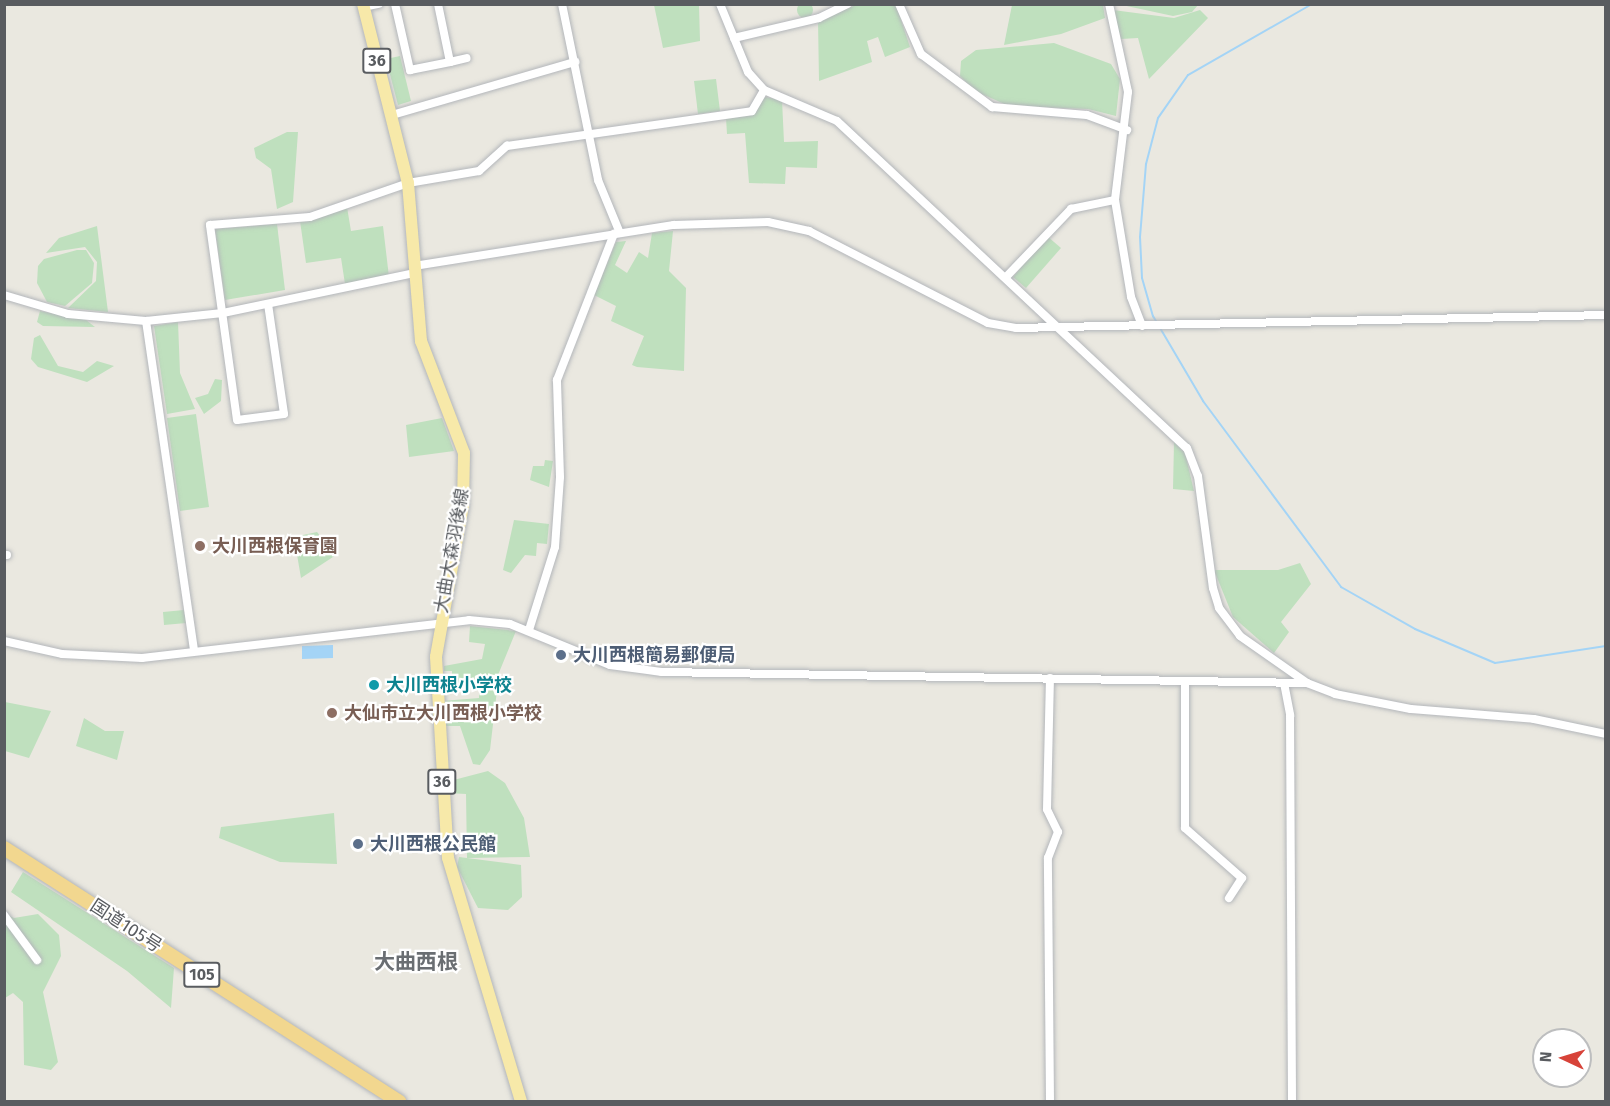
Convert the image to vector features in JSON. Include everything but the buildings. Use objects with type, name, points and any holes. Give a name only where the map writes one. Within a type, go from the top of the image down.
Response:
[{"type":"highway","name":"国道105号","points":[[4,848],[399,1101]]},
{"type":"main road","name":"大曲大森羽後線","points":[[363,6],[393,115],[408,183],[421,341],[457,432],[465,468],[440,621],[436,680],[448,858],[521,1101]]},
{"type":"street","points":[[363,6],[379,4]]},
{"type":"street","points":[[395,4],[410,70],[467,58]]},
{"type":"street","points":[[438,4],[450,62]]},
{"type":"street","points":[[529,630],[555,547],[557,380],[617,234],[598,180],[562,4]]},
{"type":"street","points":[[720,4],[748,72],[764,90],[837,121],[1007,276],[1187,448],[1198,476],[1219,608],[1240,636],[1307,683],[1370,703],[1534,719],[1605,734]]},
{"type":"street","points":[[734,38],[819,18],[848,4]]},
{"type":"street","points":[[899,4],[921,54],[992,107],[1087,115],[1127,130]]},
{"type":"street","points":[[1109,4],[1128,81],[1127,130],[1115,200],[1126,274],[1142,326]]},
{"type":"street","points":[[393,115],[575,62]]},
{"type":"street","points":[[268,304],[284,414],[237,420],[210,225],[310,217],[408,183],[479,171],[507,146],[752,111],[764,90]]},
{"type":"street","points":[[1007,276],[1071,209],[1115,200]]},
{"type":"street","points":[[4,295],[68,314],[146,321],[223,313],[414,270],[674,225],[792,224],[988,323],[1063,329],[1176,324],[1605,315]]},
{"type":"street","points":[[146,321],[194,651]]},
{"type":"street","points":[[4,641],[119,658],[440,621],[529,630],[610,665],[653,671],[1307,683]]},
{"type":"street","points":[[1050,678],[1047,809],[1058,832],[1048,858],[1050,1101]]},
{"type":"street","points":[[1185,682],[1185,828],[1242,878],[1229,898]]},
{"type":"street","points":[[1284,683],[1290,715],[1292,1101]]},
{"type":"street","points":[[4,915],[37,960]]},
{"type":"green space","points":[[802,2],[808,2],[813,10],[811,16],[802,18],[797,13],[797,7]]},
{"type":"green space","points":[[654,5],[699,5],[700,41],[663,48]]},
{"type":"green space","points":[[856,5],[896,5],[910,47],[885,57],[878,37],[867,41],[872,62],[819,81],[818,21]]},
{"type":"green space","points":[[1012,5],[1103,5],[1105,18],[1061,34],[1004,45]]},
{"type":"green space","points":[[1122,5],[1198,5],[1192,12],[1173,16]]},
{"type":"green space","points":[[1113,10],[1174,18],[1200,10],[1208,18],[1149,79],[1138,38],[1121,39]]},
{"type":"green space","points":[[1054,43],[1111,64],[1120,79],[1116,116],[1088,109],[1009,106],[975,91],[960,76],[961,61],[976,50]]},
{"type":"green space","points":[[400,56],[411,101],[398,105],[386,59]]},
{"type":"green space","points":[[716,79],[720,111],[698,114],[694,81]]},
{"type":"green space","points":[[765,97],[782,100],[784,142],[818,141],[817,168],[786,167],[785,184],[749,183],[745,133],[727,134],[726,118],[753,114]]},
{"type":"green space","points":[[287,132],[298,132],[293,202],[277,209],[271,169],[256,158],[254,148]]},
{"type":"green space","points":[[347,207],[351,231],[383,226],[389,277],[345,284],[341,258],[306,263],[300,221]]},
{"type":"green space","points":[[277,224],[285,290],[225,300],[215,229]]},
{"type":"green space","points":[[97,226],[108,312],[68,308],[96,281],[97,262],[85,247],[46,253],[59,238]]},
{"type":"green space","points":[[673,231],[669,271],[686,288],[684,371],[637,367],[632,365],[644,336],[611,321],[616,306],[594,295],[616,242],[626,241],[615,265],[627,273],[639,252],[648,258],[652,233]]},
{"type":"green space","points":[[1047,236],[1061,248],[1026,288],[1013,277]]},
{"type":"green space","points":[[77,250],[86,250],[94,263],[92,283],[65,306],[47,302],[37,283],[38,266],[44,259]]},
{"type":"green space","points":[[40,311],[86,320],[95,327],[43,326],[37,322]]},
{"type":"green space","points":[[178,322],[180,373],[195,409],[167,414],[154,326]]},
{"type":"green space","points":[[40,335],[58,366],[83,372],[97,361],[114,366],[87,382],[38,367],[31,359],[34,338]]},
{"type":"green space","points":[[215,379],[222,380],[221,401],[204,414],[195,398],[208,394]]},
{"type":"green space","points":[[196,414],[209,507],[180,511],[167,418]]},
{"type":"green space","points":[[442,418],[454,451],[409,457],[406,425]]},
{"type":"green space","points":[[1174,442],[1185,453],[1194,491],[1173,489]]},
{"type":"green space","points":[[545,460],[553,461],[549,487],[530,480],[533,466],[544,466]]},
{"type":"green space","points":[[514,520],[549,524],[547,544],[537,543],[536,556],[525,555],[511,573],[503,570]]},
{"type":"green space","points":[[317,532],[336,555],[301,578],[294,537]]},
{"type":"green space","points":[[1300,563],[1311,584],[1281,622],[1289,632],[1274,653],[1233,617],[1214,570],[1278,570]]},
{"type":"green space","points":[[184,610],[186,623],[164,625],[163,612]]},
{"type":"green space","points":[[470,626],[516,631],[498,675],[487,675],[486,684],[452,685],[452,671],[444,671],[444,666],[482,659],[485,644],[469,642]]},
{"type":"green space","points":[[497,690],[490,750],[480,765],[473,764],[460,726],[443,726],[442,701],[479,698],[479,691]]},
{"type":"green space","points":[[5,702],[51,711],[29,758],[5,751]]},
{"type":"green space","points":[[84,718],[105,731],[124,731],[117,760],[76,746]]},
{"type":"green space","points":[[488,771],[505,783],[524,818],[530,857],[467,858],[466,794],[447,793],[446,782]]},
{"type":"green space","points":[[334,813],[337,864],[280,862],[219,838],[221,827]]},
{"type":"green space","points":[[459,857],[521,865],[522,897],[508,910],[478,908],[457,867]]},
{"type":"green space","points":[[23,872],[174,968],[171,1008],[127,971],[11,892]]},
{"type":"green space","points":[[4,913],[14,918],[38,914],[59,935],[61,956],[43,992],[58,1062],[51,1070],[24,1065],[23,1002],[13,993],[5,998]]},
{"type":"water","points":[[333,645],[333,658],[302,659],[302,646]]},
{"type":"waterway","points":[[1312,4],[1188,75],[1158,118],[1146,164],[1140,237],[1142,278],[1153,316],[1203,401],[1341,587],[1415,629],[1495,663],[1606,646]]},
{"type":"place","name":"大川西根保育園","points":[[200,546]]},
{"type":"place","name":"大川西根簡易郵便局","points":[[561,655]]},
{"type":"place","name":"大川西根小学校","points":[[374,685]]},
{"type":"place","name":"大仙市立大川西根小学校","points":[[332,713]]},
{"type":"place","name":"大川西根公民館","points":[[358,844]]},
{"type":"district","name":"大曲西根","points":[[416,962]]}]
